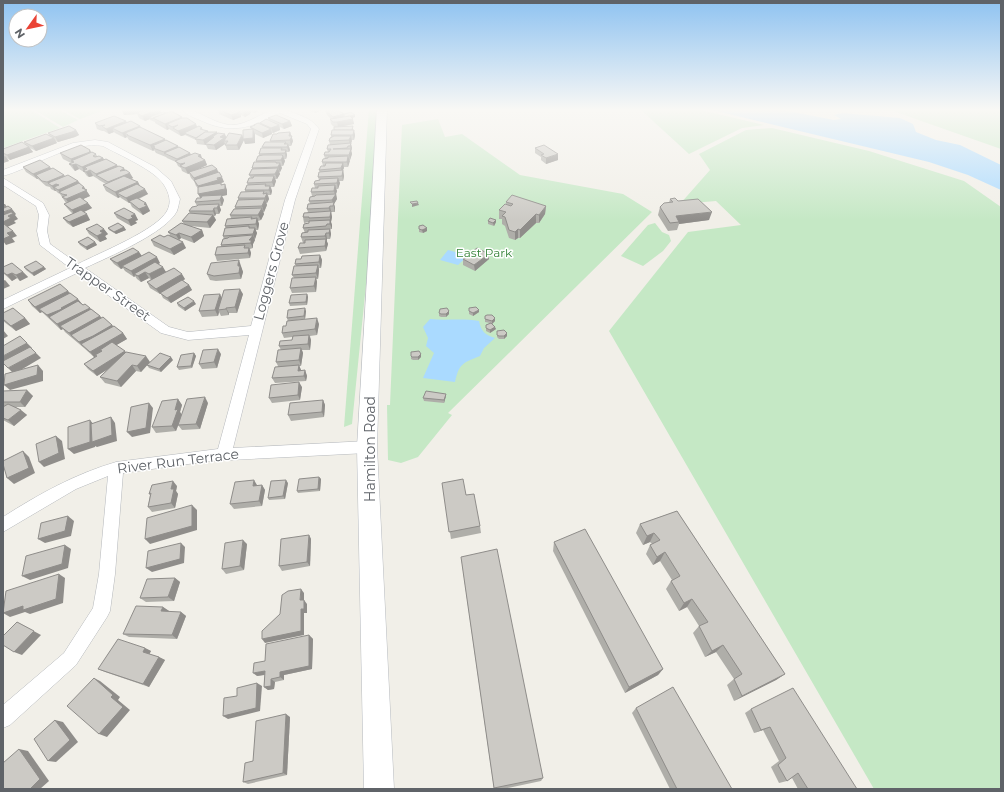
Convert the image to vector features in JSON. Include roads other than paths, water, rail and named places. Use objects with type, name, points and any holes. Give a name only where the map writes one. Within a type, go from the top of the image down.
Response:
[{"type":"main road","name":"Hamilton Road","points":[[379,789],[367,447],[380,146]]},
{"type":"street","points":[[3,173],[73,146]]},
{"type":"street","points":[[3,305],[140,237],[164,221],[172,211],[174,199],[168,183],[152,169],[109,146]]},
{"type":"street","name":"Loggers Grove","points":[[224,454],[290,200],[310,146]]},
{"type":"street","name":"Trapper Street","points":[[3,181],[40,205],[44,215],[42,231],[45,245],[165,330],[188,336],[256,330]]},
{"type":"street","name":"River Run Terrace","points":[[3,525],[57,491],[103,471],[116,468],[224,454],[367,447]]},
{"type":"street","points":[[3,718],[70,659],[101,611],[107,574],[116,468]]},
{"type":"water","points":[[862,146],[962,146],[1001,165],[1001,190],[968,175],[929,162]]},
{"type":"water","points":[[448,250],[459,253],[465,250],[472,252],[458,265],[440,260]]},
{"type":"water","points":[[430,319],[479,321],[484,332],[495,338],[484,348],[480,356],[469,360],[462,365],[458,371],[455,382],[423,378],[434,353],[426,346],[428,338],[423,327]]},
{"type":"park label","name":"East Park","points":[[484,253]]}]
